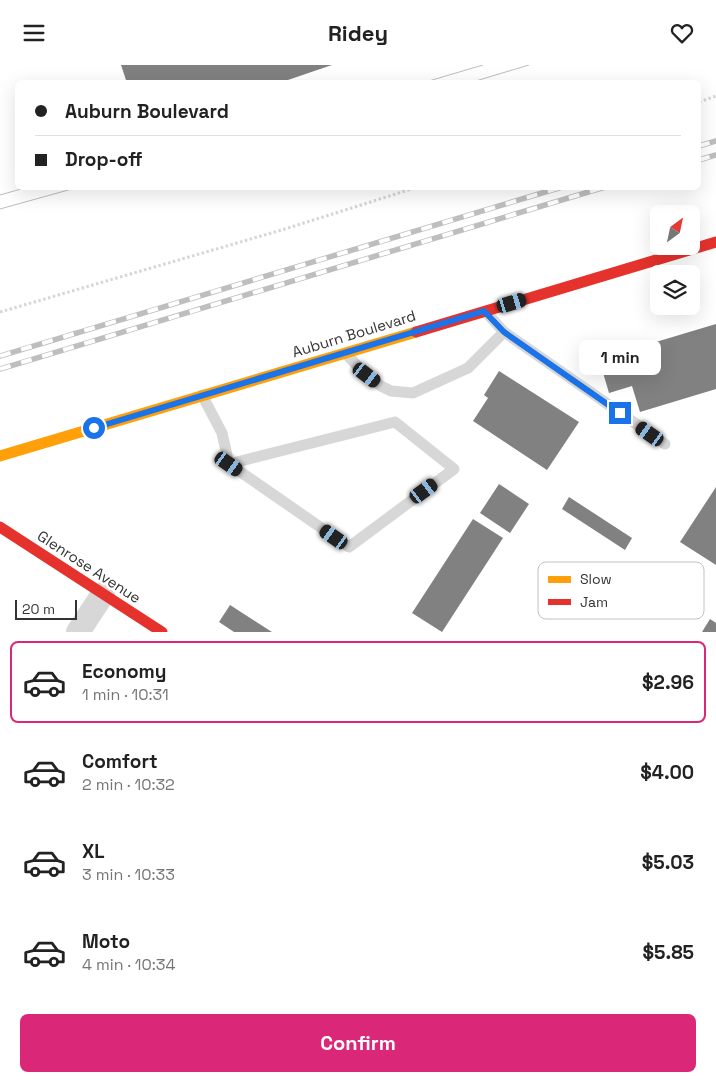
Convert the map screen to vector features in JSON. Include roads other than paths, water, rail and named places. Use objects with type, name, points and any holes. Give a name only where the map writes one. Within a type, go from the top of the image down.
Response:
[{"type":"street","name":"Auburn Boulevard","points":[[0,456],[716,242]]},
{"type":"street","name":"Glenrose Avenue","points":[[0,527],[162,632]]},
{"type":"street","points":[[78,632],[103,595]]},
{"type":"lane","points":[[484,311],[504,332],[665,444]]},
{"type":"lane","points":[[345,353],[381,386],[392,391],[413,393],[468,368],[504,332]]},
{"type":"lane","points":[[202,395],[222,433],[229,464],[349,547],[454,469],[395,422],[229,464]]},
{"type":"tram line","points":[[432,80],[483,65]]},
{"type":"tram line","points":[[479,80],[529,65]]},
{"type":"tram line","points":[[0,195],[18,190]]},
{"type":"tram line","points":[[0,209],[68,190]]},
{"type":"railway","points":[[701,145],[716,141]]},
{"type":"railway","points":[[701,159],[716,155]]},
{"type":"railway","points":[[0,356],[552,190]]},
{"type":"railway","points":[[0,369],[595,190]]}]
